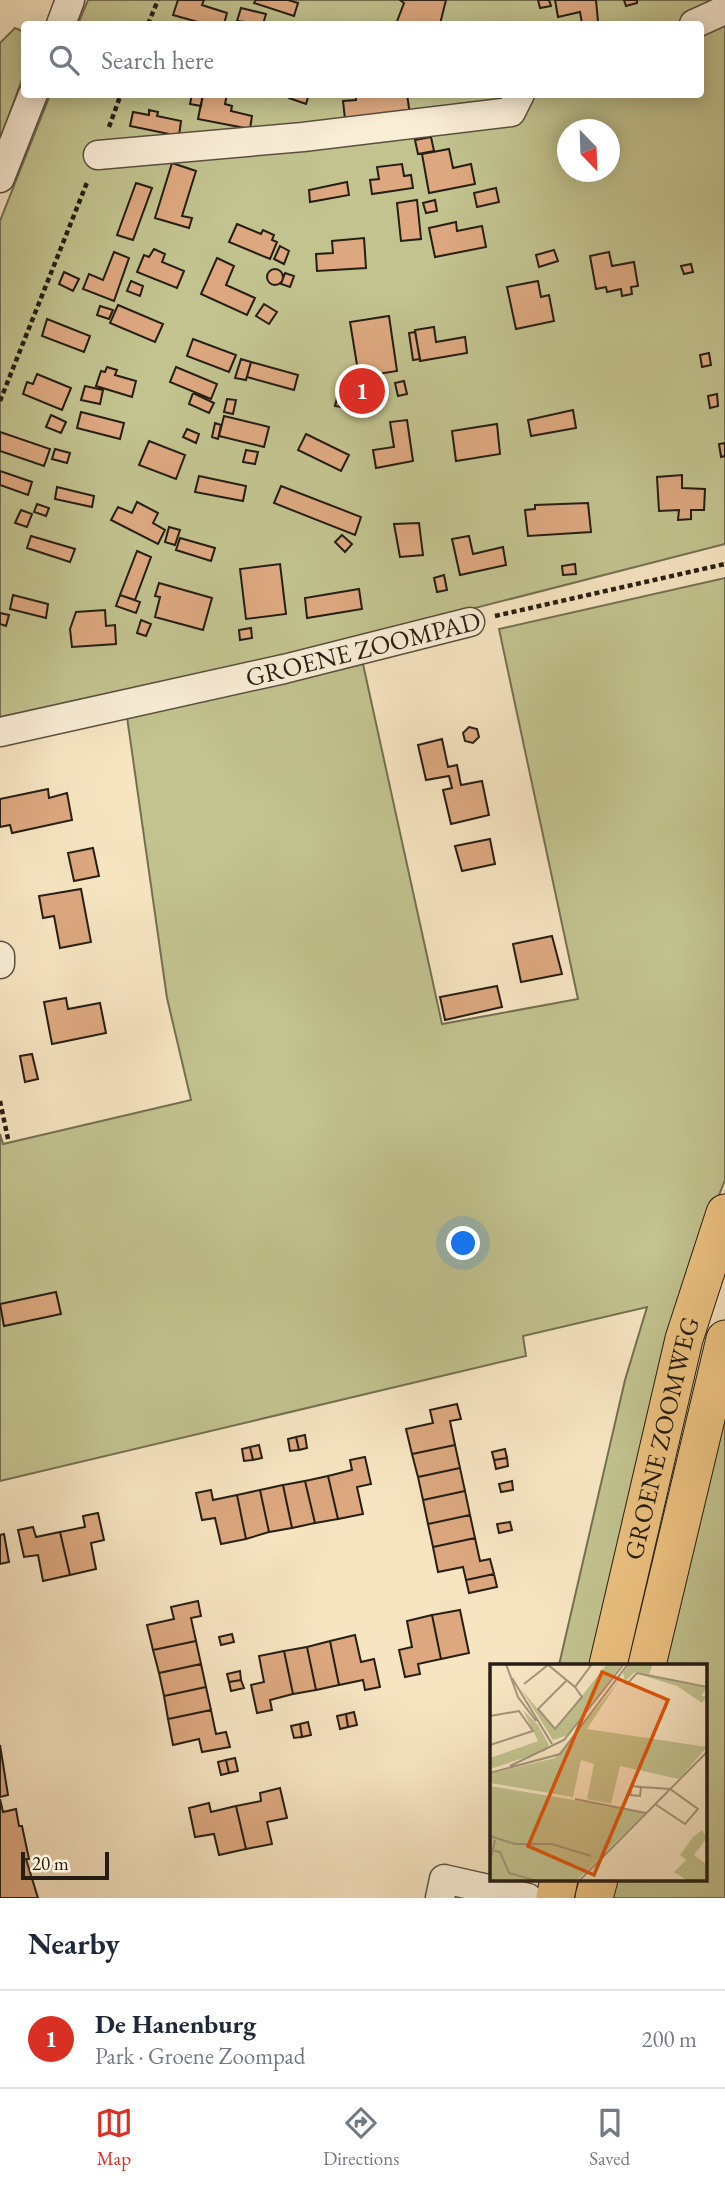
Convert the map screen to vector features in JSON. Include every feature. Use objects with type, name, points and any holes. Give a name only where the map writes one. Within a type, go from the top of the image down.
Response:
[{"type":"main road","name":"GROENE ZOOMWEG","points":[[608,1664],[684,1339],[725,1213]]},
{"type":"main road","name":"GROENE ZOOMWEG","points":[[647,1664],[725,1339]]},
{"type":"main road","points":[[594,1898],[598,1881]]},
{"type":"street","points":[[62,21],[70,0]]},
{"type":"street","points":[[701,21],[725,10]]},
{"type":"street","points":[[0,178],[31,98]]},
{"type":"street","points":[[98,155],[303,137],[510,111],[518,98]]},
{"type":"street","name":"GROENE ZOOMPAD","points":[[0,732],[284,669],[470,622]]},
{"type":"street","points":[[0,956],[0,964]]},
{"type":"street","points":[[440,1898],[444,1880],[528,1898]]},
{"type":"path","points":[[149,21],[158,0]]},
{"type":"path","points":[[0,401],[119,98]]},
{"type":"path","name":"GROENE ZOOMPAD","points":[[470,622],[725,564]]},
{"type":"path","points":[[0,1101],[8,1139]]},
{"type":"green space","points":[[88,0],[725,0],[725,544],[241,668],[0,720],[0,221],[49,98],[704,98],[704,21],[79,21]]},
{"type":"green space","points":[[15,28],[21,31],[21,82],[0,140],[0,43]]},
{"type":"green space","points":[[725,578],[725,1180],[711,1215],[598,1664],[559,1664],[625,1380],[647,1307],[523,1336],[526,1356],[0,1481],[0,1134],[3,1144],[191,1100],[167,998],[127,717],[363,664],[442,1024],[578,999],[499,629]]},
{"type":"green space","points":[[725,1370],[725,1898],[604,1898],[608,1881],[708,1881],[708,1664],[657,1664]]},
{"type":"building","points":[[178,0],[204,0],[202,5],[227,13],[225,21],[194,21],[173,15]]},
{"type":"building","points":[[256,0],[288,0],[298,3],[294,16],[254,3]]},
{"type":"building","points":[[400,0],[446,0],[441,21],[397,21],[404,3]]},
{"type":"building","points":[[538,0],[549,0],[551,6],[540,8]]},
{"type":"building","points":[[555,0],[596,0],[598,21],[582,21],[580,12],[558,17]]},
{"type":"building","points":[[624,0],[637,0],[637,3],[626,6]]},
{"type":"building","points":[[241,8],[266,14],[264,21],[237,21]]},
{"type":"building","points":[[191,98],[202,98],[201,106],[190,104]]},
{"type":"building","points":[[202,98],[226,98],[225,104],[232,106],[231,111],[252,116],[250,129],[198,119]]},
{"type":"building","points":[[289,98],[308,98],[306,104]]},
{"type":"building","points":[[408,98],[410,115],[345,119],[343,101]]},
{"type":"building","points":[[149,110],[158,112],[157,116],[181,121],[179,136],[130,126],[133,112],[149,115]]},
{"type":"building","points":[[431,137],[434,151],[418,154],[415,140]]},
{"type":"building","points":[[449,149],[453,168],[471,164],[475,184],[429,193],[422,154]]},
{"type":"building","points":[[172,163],[196,171],[182,216],[192,218],[189,228],[155,218]]},
{"type":"building","points":[[402,164],[404,176],[411,175],[413,188],[372,194],[370,180],[379,179],[377,167]]},
{"type":"building","points":[[347,182],[349,195],[310,202],[309,190]]},
{"type":"building","points":[[136,183],[152,188],[133,240],[117,235]]},
{"type":"building","points":[[496,188],[499,202],[477,207],[474,193]]},
{"type":"building","points":[[417,200],[421,239],[401,241],[397,203]]},
{"type":"building","points":[[435,200],[437,211],[426,213],[423,203]]},
{"type":"building","points":[[456,222],[457,231],[482,226],[486,247],[435,257],[429,228]]},
{"type":"building","points":[[237,224],[261,234],[263,230],[274,235],[272,240],[277,242],[270,259],[229,242]]},
{"type":"building","points":[[364,238],[366,268],[317,271],[316,254],[333,253],[332,241]]},
{"type":"building","points":[[280,246],[289,251],[284,264],[274,259]]},
{"type":"building","points":[[154,249],[165,254],[162,262],[184,271],[177,288],[137,272],[144,255],[149,257]]},
{"type":"building","points":[[554,250],[558,261],[539,267],[536,255]]},
{"type":"building","points":[[114,252],[129,258],[114,301],[83,289],[89,274],[103,280]]},
{"type":"building","points":[[609,252],[612,266],[634,262],[638,286],[631,287],[632,294],[622,296],[621,289],[607,292],[606,287],[596,289],[590,256]]},
{"type":"building","points":[[217,258],[234,266],[226,285],[255,298],[247,315],[201,294]]},
{"type":"building","points":[[691,264],[693,272],[684,274],[681,266]]},
{"type":"building","points":[[272,269],[278,269],[283,277],[281,283],[272,285],[267,280],[267,274]]},
{"type":"building","points":[[64,272],[79,279],[73,291],[59,284]]},
{"type":"building","points":[[285,273],[294,276],[290,287],[281,284]]},
{"type":"building","points":[[131,281],[143,286],[140,296],[127,291]]},
{"type":"building","points":[[538,281],[541,297],[549,295],[554,321],[516,329],[507,287]]},
{"type":"building","points":[[264,304],[277,312],[269,324],[256,316]]},
{"type":"building","points":[[118,305],[163,324],[155,342],[110,323]]},
{"type":"building","points":[[100,306],[113,310],[109,319],[97,315]]},
{"type":"building","points":[[389,316],[397,371],[359,377],[350,322]]},
{"type":"building","points":[[47,319],[90,336],[84,352],[42,336]]},
{"type":"building","points":[[434,327],[436,342],[465,337],[467,353],[420,361],[415,330]]},
{"type":"building","points":[[415,332],[420,359],[413,360],[409,333]]},
{"type":"building","points":[[193,339],[236,355],[229,372],[187,356]]},
{"type":"building","points":[[709,353],[711,365],[702,367],[700,355]]},
{"type":"building","points":[[241,359],[251,362],[246,380],[235,378]]},
{"type":"building","points":[[251,362],[298,375],[294,390],[247,377]]},
{"type":"building","points":[[107,367],[117,370],[115,375],[136,381],[132,397],[96,386],[101,371],[105,372]]},
{"type":"building","points":[[176,367],[217,384],[211,399],[170,382]]},
{"type":"building","points":[[37,374],[71,388],[62,410],[23,394],[27,382],[33,384]]},
{"type":"building","points":[[404,381],[407,394],[398,396],[395,383]]},
{"type":"building","points":[[85,386],[103,390],[100,404],[81,400]]},
{"type":"building","points":[[339,390],[351,393],[348,408],[335,406]]},
{"type":"building","points":[[193,393],[214,403],[209,413],[189,404]]},
{"type":"building","points":[[717,394],[718,406],[710,408],[708,396]]},
{"type":"building","points":[[227,399],[236,400],[233,414],[224,412]]},
{"type":"building","points":[[573,410],[576,428],[531,436],[528,420]]},
{"type":"building","points":[[81,412],[124,423],[120,439],[77,428]]},
{"type":"building","points":[[51,415],[66,422],[61,433],[46,427]]},
{"type":"building","points":[[224,416],[269,427],[264,447],[219,436]]},
{"type":"building","points":[[407,420],[413,461],[376,468],[373,450],[394,447],[390,422]]},
{"type":"building","points":[[215,423],[221,425],[218,439],[212,437]]},
{"type":"building","points":[[497,424],[500,454],[456,461],[452,431]]},
{"type":"building","points":[[187,429],[199,434],[196,443],[183,437]]},
{"type":"building","points":[[0,432],[50,449],[44,466],[0,451]]},
{"type":"building","points":[[306,434],[349,455],[341,471],[298,450]]},
{"type":"building","points":[[149,441],[185,455],[176,479],[139,465]]},
{"type":"building","points":[[725,443],[725,456],[721,457],[719,444]]},
{"type":"building","points":[[55,449],[70,453],[67,463],[52,459]]},
{"type":"building","points":[[246,450],[258,452],[255,464],[243,462]]},
{"type":"building","points":[[0,471],[32,482],[28,495],[0,485]]},
{"type":"building","points":[[682,475],[682,488],[705,489],[704,510],[691,510],[691,519],[678,520],[679,510],[659,511],[657,477]]},
{"type":"building","points":[[199,476],[246,486],[243,501],[195,492]]},
{"type":"building","points":[[281,486],[361,517],[355,535],[274,503]]},
{"type":"building","points":[[57,487],[94,496],[92,507],[55,499]]},
{"type":"building","points":[[137,502],[158,513],[153,523],[165,530],[158,544],[111,520],[118,507],[132,513]]},
{"type":"building","points":[[588,503],[591,532],[528,536],[525,510],[535,509],[535,505]]},
{"type":"building","points":[[37,504],[49,508],[46,516],[34,512]]},
{"type":"building","points":[[21,510],[32,514],[27,527],[15,523]]},
{"type":"building","points":[[419,523],[423,555],[400,557],[394,524]]},
{"type":"building","points":[[169,527],[180,530],[175,545],[165,542]]},
{"type":"building","points":[[342,535],[352,544],[345,552],[335,542]]},
{"type":"building","points":[[31,536],[75,549],[70,562],[27,548]]},
{"type":"building","points":[[469,536],[473,554],[503,547],[506,565],[460,575],[452,539]]},
{"type":"building","points":[[180,538],[215,548],[211,561],[176,550]]},
{"type":"building","points":[[137,551],[151,557],[135,600],[120,595]]},
{"type":"building","points":[[280,564],[286,614],[246,619],[240,569]]},
{"type":"building","points":[[575,564],[576,574],[563,575],[562,566]]},
{"type":"building","points":[[444,575],[447,590],[437,592],[434,578]]},
{"type":"building","points":[[159,583],[212,598],[203,630],[155,617],[160,597],[155,596]]},
{"type":"building","points":[[359,589],[362,609],[307,618],[305,598]]},
{"type":"building","points":[[13,595],[48,604],[46,618],[10,609]]},
{"type":"building","points":[[120,595],[140,602],[136,613],[116,606]]},
{"type":"building","points":[[105,610],[106,626],[115,625],[116,644],[72,647],[70,629],[76,612]]},
{"type":"building","points":[[0,613],[9,615],[6,626],[0,624]]},
{"type":"building","points":[[141,620],[151,624],[146,636],[137,633]]},
{"type":"building","points":[[251,628],[252,638],[240,640],[239,630]]},
{"type":"building","points":[[469,727],[477,729],[479,737],[473,743],[465,741],[463,733]]},
{"type":"building","points":[[442,739],[448,767],[457,765],[461,785],[482,781],[489,815],[451,824],[443,790],[452,788],[449,776],[426,780],[418,745]]},
{"type":"building","points":[[48,789],[49,798],[67,793],[72,820],[12,833],[10,825],[0,827],[0,799]]},
{"type":"building","points":[[490,839],[495,864],[462,871],[455,846]]},
{"type":"building","points":[[93,848],[99,876],[74,881],[68,853]]},
{"type":"building","points":[[81,889],[91,942],[60,948],[54,916],[43,918],[39,896]]},
{"type":"building","points":[[552,936],[562,974],[521,982],[513,944]]},
{"type":"building","points":[[497,986],[502,1007],[445,1020],[440,997]]},
{"type":"building","points":[[66,998],[68,1009],[100,1003],[106,1033],[52,1044],[44,1002]]},
{"type":"building","points":[[32,1054],[38,1079],[25,1082],[20,1056]]},
{"type":"building","points":[[56,1292],[61,1314],[4,1326],[0,1304]]},
{"type":"building","points":[[457,1404],[461,1419],[450,1421],[455,1445],[412,1454],[406,1429],[433,1423],[430,1410]]},
{"type":"building","points":[[305,1435],[307,1448],[299,1450],[296,1437]]},
{"type":"building","points":[[296,1437],[299,1450],[290,1451],[288,1439]]},
{"type":"building","points":[[259,1445],[262,1458],[253,1460],[250,1447]]},
{"type":"building","points":[[455,1445],[460,1468],[418,1477],[412,1454]]},
{"type":"building","points":[[250,1447],[253,1460],[244,1461],[242,1449]]},
{"type":"building","points":[[505,1449],[507,1458],[494,1460],[492,1452]]},
{"type":"building","points":[[365,1457],[371,1484],[357,1487],[363,1514],[338,1519],[328,1476],[352,1470],[350,1460]]},
{"type":"building","points":[[507,1458],[508,1466],[496,1469],[494,1460]]},
{"type":"building","points":[[460,1468],[465,1491],[423,1500],[418,1477]]},
{"type":"building","points":[[328,1476],[338,1519],[315,1523],[305,1481]]},
{"type":"building","points":[[305,1481],[315,1523],[292,1528],[283,1485]]},
{"type":"building","points":[[512,1481],[513,1490],[501,1492],[499,1484]]},
{"type":"building","points":[[283,1485],[292,1528],[269,1532],[260,1490]]},
{"type":"building","points":[[211,1490],[213,1500],[237,1495],[246,1539],[221,1544],[215,1518],[202,1520],[196,1493]]},
{"type":"building","points":[[260,1490],[269,1532],[246,1539],[237,1495]]},
{"type":"building","points":[[465,1491],[470,1515],[428,1524],[423,1500]]},
{"type":"building","points":[[98,1513],[104,1540],[91,1543],[96,1569],[70,1575],[60,1532],[85,1527],[83,1516]]},
{"type":"building","points":[[470,1515],[475,1538],[433,1547],[428,1524]]},
{"type":"building","points":[[510,1522],[512,1530],[499,1533],[497,1524]]},
{"type":"building","points":[[33,1527],[36,1537],[60,1532],[70,1575],[43,1581],[38,1555],[24,1557],[18,1530]]},
{"type":"building","points":[[4,1534],[9,1562],[0,1564],[0,1535]]},
{"type":"building","points":[[475,1538],[480,1561],[490,1559],[494,1574],[466,1580],[463,1567],[438,1572],[433,1547]]},
{"type":"building","points":[[494,1574],[497,1587],[469,1593],[466,1580]]},
{"type":"building","points":[[198,1601],[201,1616],[191,1618],[196,1641],[153,1650],[147,1625],[174,1619],[171,1607]]},
{"type":"building","points":[[460,1610],[469,1653],[441,1659],[432,1615]]},
{"type":"building","points":[[432,1615],[441,1659],[418,1664],[420,1674],[405,1677],[399,1650],[412,1647],[407,1621]]},
{"type":"building","points":[[232,1634],[234,1642],[221,1645],[219,1637]]},
{"type":"building","points":[[355,1635],[361,1662],[374,1659],[380,1687],[365,1690],[363,1680],[339,1685],[330,1641]]},
{"type":"building","points":[[196,1641],[201,1664],[159,1673],[153,1650]]},
{"type":"building","points":[[330,1641],[339,1685],[316,1690],[307,1647]]},
{"type":"building","points":[[307,1647],[316,1690],[293,1694],[284,1651]]},
{"type":"building","points":[[284,1651],[293,1694],[270,1700],[272,1710],[257,1713],[251,1685],[264,1682],[259,1656]]},
{"type":"building","points":[[201,1664],[206,1687],[164,1696],[159,1673]]},
{"type":"building","points":[[240,1671],[241,1680],[229,1682],[227,1674]]},
{"type":"building","points":[[241,1680],[244,1688],[231,1691],[229,1682]]},
{"type":"building","points":[[206,1687],[211,1710],[168,1719],[164,1696]]},
{"type":"building","points":[[211,1710],[216,1734],[226,1732],[230,1747],[202,1752],[199,1739],[173,1745],[168,1719]]},
{"type":"building","points":[[354,1712],[357,1725],[348,1727],[346,1714]]},
{"type":"building","points":[[346,1714],[348,1727],[340,1729],[337,1716]]},
{"type":"building","points":[[308,1722],[311,1735],[302,1737],[300,1724]]},
{"type":"building","points":[[300,1724],[302,1737],[294,1738],[291,1726]]},
{"type":"building","points":[[0,1745],[8,1795],[0,1797]]},
{"type":"building","points":[[235,1758],[238,1771],[229,1773],[226,1760]]},
{"type":"building","points":[[226,1760],[229,1773],[221,1775],[218,1762]]},
{"type":"building","points":[[280,1788],[287,1818],[267,1822],[272,1844],[246,1849],[236,1806],[261,1801],[260,1793]]},
{"type":"building","points":[[0,1799],[3,1812],[16,1809],[29,1859],[26,1859],[38,1898],[0,1898]]},
{"type":"building","points":[[209,1803],[211,1812],[236,1806],[246,1849],[219,1855],[214,1834],[195,1837],[189,1808]]},
{"type":"place","name":"De Hanenburg","points":[[362,391]]}]
